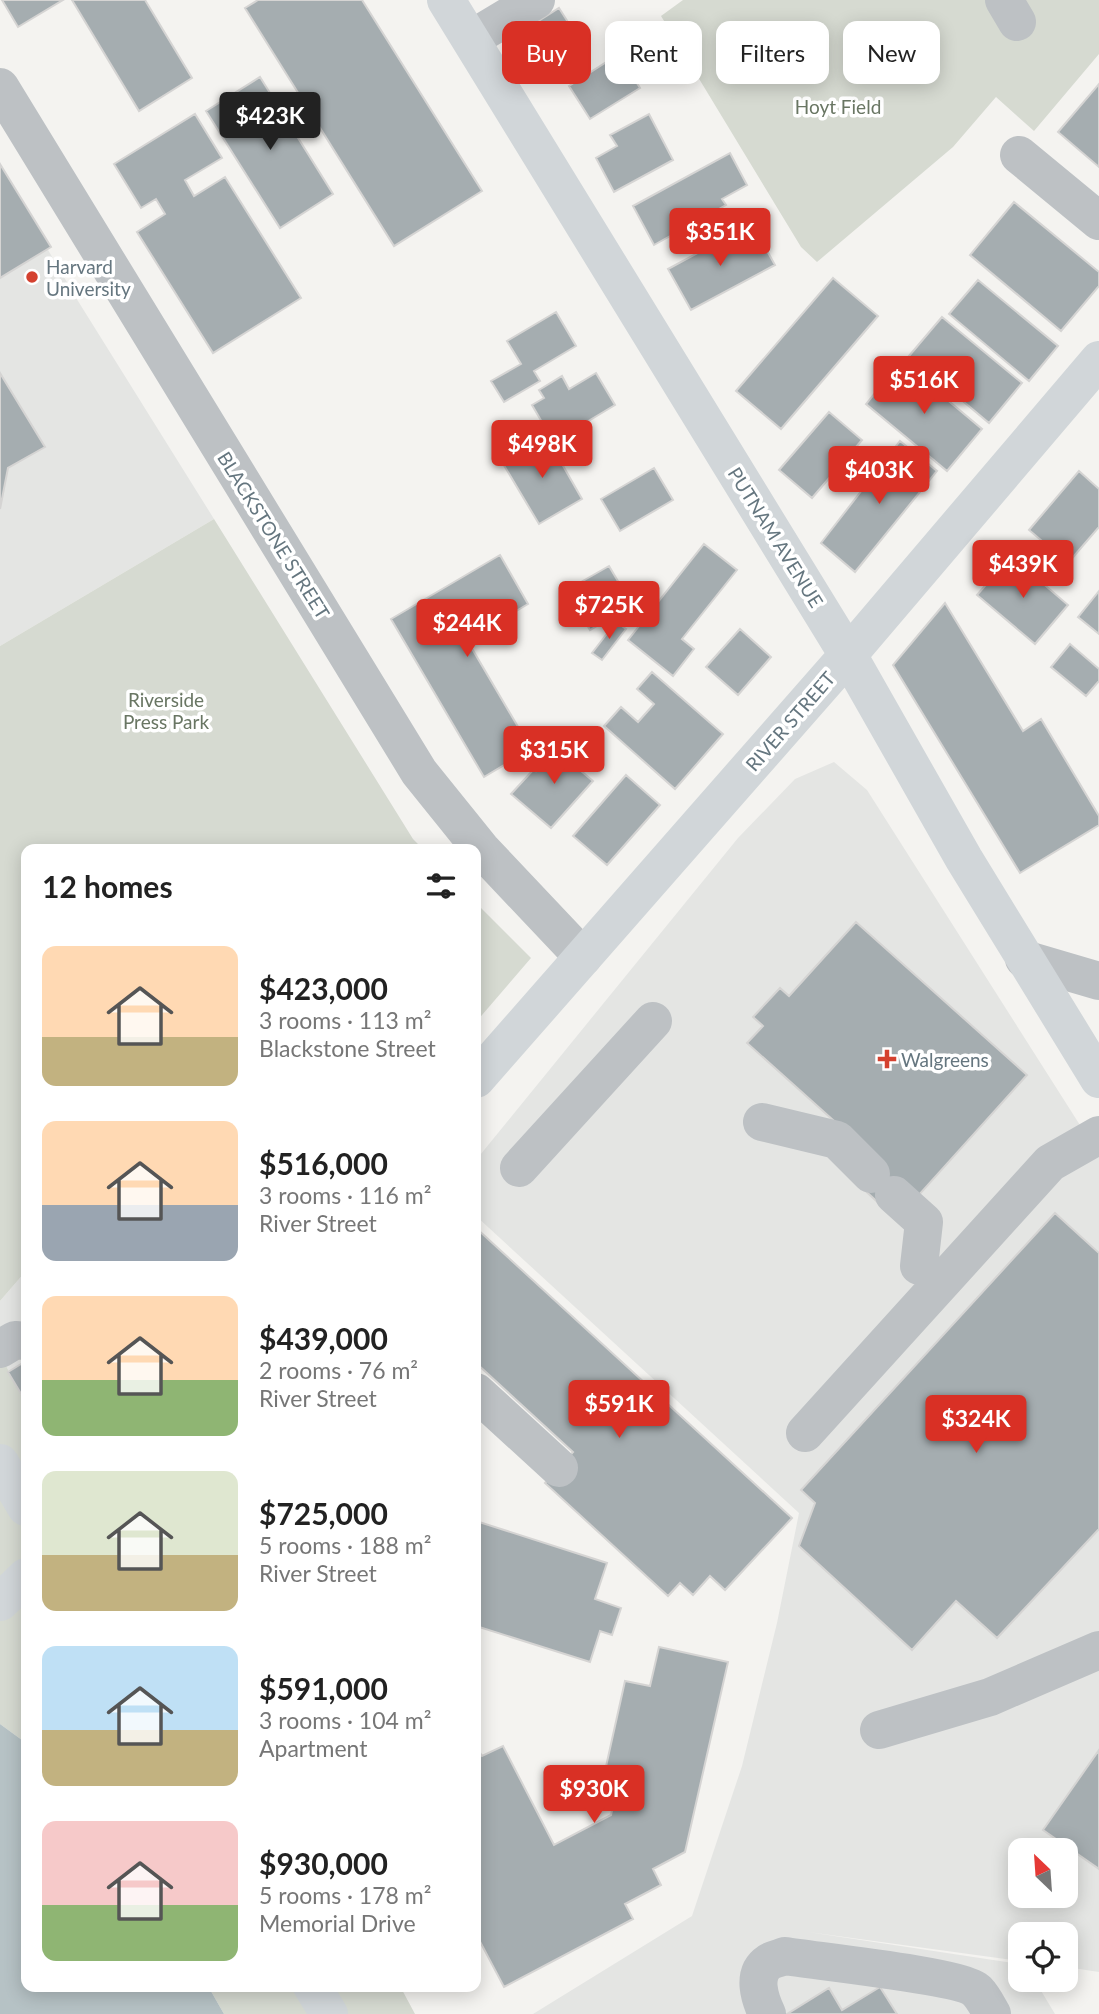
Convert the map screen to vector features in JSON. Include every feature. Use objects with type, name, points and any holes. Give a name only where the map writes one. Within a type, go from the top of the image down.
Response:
[{"type":"main road","name":"PUTNAM AVENUE","points":[[446,0],[848,655],[964,859],[1099,1079]]},
{"type":"main road","name":"RIVER STREET","points":[[481,1073],[848,655],[1099,360]]},
{"type":"main road","points":[[0,1463],[21,1499]]},
{"type":"main road","points":[[0,1602],[21,1582]]},
{"type":"main road","points":[[316,1992],[329,2014]]},
{"type":"street","points":[[471,39],[536,0]]},
{"type":"street","name":"BLACKSTONE STREET","points":[[0,87],[419,772],[477,844]]},
{"type":"street","points":[[1019,155],[1099,221]]},
{"type":"street","name":"BLACKSTONE STREET","points":[[481,849],[583,957]]},
{"type":"street","points":[[1024,959],[1099,981]]},
{"type":"street","points":[[519,1168],[653,1021]]},
{"type":"street","points":[[762,1122],[837,1139],[924,1222],[919,1266]]},
{"type":"street","points":[[804,1433],[1050,1163],[1099,1135]]},
{"type":"street","points":[[0,1349],[15,1340],[21,1341]]},
{"type":"street","points":[[481,1397],[559,1468]]},
{"type":"street","points":[[879,1730],[990,1696],[1099,1650]]},
{"type":"street","points":[[767,2014],[757,1985],[761,1971],[768,1962],[785,1956],[963,1984],[977,1990],[992,2014]]},
{"type":"shaded area","points":[[0,168],[78,301],[214,519],[0,646]]},
{"type":"shaded area","points":[[834,762],[867,790],[1099,1155],[1099,1972],[1078,1969],[1078,1922],[1008,1922],[1008,1959],[808,1932],[1008,1962],[1008,1992],[1042,1992],[1055,2014],[533,2014],[692,1916],[742,1766],[777,1623],[799,1513],[481,1221],[481,1154],[738,838],[795,779]]},
{"type":"shaded area","points":[[21,1277],[21,1395],[0,1354],[0,1301]]},
{"type":"shaded area","points":[[0,1724],[21,1739],[21,1992],[211,1992],[224,2014],[0,2014]]},
{"type":"green space","name":"Hoyt Field","points":[[683,0],[1099,0],[1099,54],[1034,131],[996,97],[953,147],[817,262],[801,247],[702,84],[702,21],[664,21],[661,16]]},
{"type":"green space","name":"Riverside Press Park","points":[[214,519],[418,844],[21,844],[21,1277],[0,1301],[0,646]]},
{"type":"green space","points":[[481,908],[531,958],[481,1016]]},
{"type":"green space","points":[[0,1354],[21,1395],[21,1739],[0,1724]]},
{"type":"green space","points":[[211,1992],[403,1992],[415,2014],[224,2014]]},
{"type":"building","points":[[2,0],[63,0],[18,27]]},
{"type":"building","points":[[72,0],[145,0],[192,78],[139,111]]},
{"type":"building","points":[[258,0],[362,0],[482,191],[394,246],[245,8]]},
{"type":"building","points":[[559,8],[567,21],[539,21]]},
{"type":"building","points":[[605,63],[605,84],[638,84],[640,88],[590,119],[569,86],[591,84],[591,72]]},
{"type":"building","points":[[260,77],[333,194],[280,228],[206,111]]},
{"type":"building","points":[[1099,84],[1099,167],[1058,132]]},
{"type":"building","points":[[195,114],[222,158],[185,180],[194,196],[225,177],[301,298],[213,353],[137,232],[165,214],[156,199],[141,208],[114,164]]},
{"type":"building","points":[[649,114],[673,160],[614,192],[596,158],[617,146],[610,135]]},
{"type":"building","points":[[730,153],[747,185],[722,199],[726,205],[654,245],[633,206]]},
{"type":"building","points":[[0,164],[51,247],[0,278]]},
{"type":"building","points":[[1014,202],[1099,272],[1099,286],[1061,331],[970,255]]},
{"type":"building","points":[[742,229],[750,244],[760,238],[775,265],[691,310],[668,269]]},
{"type":"building","points":[[833,278],[878,316],[781,429],[736,391]]},
{"type":"building","points":[[978,280],[1058,346],[1029,381],[949,314]]},
{"type":"building","points":[[556,312],[576,346],[534,371],[540,381],[504,402],[491,381],[521,364],[507,341]]},
{"type":"building","points":[[942,317],[1022,383],[989,423],[909,356]]},
{"type":"building","points":[[901,361],[982,429],[947,471],[866,404]]},
{"type":"building","points":[[0,373],[45,447],[8,468],[0,509]]},
{"type":"building","points":[[596,373],[615,405],[565,435],[558,422],[546,429],[532,405],[544,398],[539,390],[562,376],[569,389]]},
{"type":"building","points":[[829,412],[862,440],[812,498],[779,470]]},
{"type":"building","points":[[546,436],[582,499],[539,524],[502,462]]},
{"type":"building","points":[[900,441],[937,471],[855,572],[821,543]]},
{"type":"building","points":[[654,468],[673,500],[620,531],[601,499]]},
{"type":"building","points":[[1079,471],[1099,489],[1099,527],[1068,563],[1029,530]]},
{"type":"building","points":[[704,544],[737,570],[682,639],[694,649],[673,676],[628,640]]},
{"type":"building","points":[[500,555],[528,604],[467,640],[531,749],[484,777],[391,619]]},
{"type":"building","points":[[1011,556],[1068,605],[1035,644],[977,595]]},
{"type":"building","points":[[609,566],[632,605],[590,630],[567,590]]},
{"type":"building","points":[[1099,591],[1099,634],[1078,617]]},
{"type":"building","points":[[945,603],[1023,731],[1041,719],[1099,816],[1099,825],[1020,873],[893,665]]},
{"type":"building","points":[[616,622],[626,629],[602,660],[592,653]]},
{"type":"building","points":[[740,629],[771,657],[738,695],[706,667]]},
{"type":"building","points":[[1070,644],[1099,669],[1099,681],[1086,696],[1051,667]]},
{"type":"building","points":[[652,672],[723,734],[675,789],[604,726],[621,707],[638,722],[654,704],[637,689]]},
{"type":"building","points":[[574,748],[588,760],[580,770],[593,781],[551,828],[511,794],[556,749],[565,757]]},
{"type":"building","points":[[626,775],[660,805],[607,865],[573,836]]},
{"type":"building","name":"Walgreens","points":[[856,922],[1027,1075],[918,1196],[883,1207],[860,1186],[881,1163],[747,1043],[763,1026],[753,1017],[780,988],[789,996]]},
{"type":"building","points":[[1055,1213],[1099,1253],[1099,1529],[997,1638],[956,1601],[912,1650],[799,1546],[815,1503],[801,1490]]},
{"type":"building","points":[[481,1233],[792,1518],[725,1590],[710,1576],[693,1595],[680,1583],[668,1596],[545,1483],[573,1452],[481,1368]]},
{"type":"building","points":[[21,1364],[21,1394],[8,1372]]},
{"type":"building","points":[[481,1523],[607,1563],[595,1599],[621,1608],[612,1635],[600,1631],[590,1662],[481,1628]]},
{"type":"building","points":[[659,1647],[728,1662],[685,1852],[653,1869],[661,1885],[625,1904],[633,1919],[504,1987],[481,1943],[481,1754],[503,1746],[554,1845],[611,1815],[620,1775],[605,1771],[625,1681],[650,1686]]},
{"type":"building","points":[[1099,1750],[1099,1869],[1078,1854],[1078,1838],[1054,1838],[1043,1830]]},
{"type":"building","points":[[880,1987],[897,2014],[787,2014],[829,1988],[842,2010]]},
{"type":"place","name":"Harvard University","points":[[32,277]]},
{"type":"place","name":"Walgreens","points":[[887,1059]]}]
